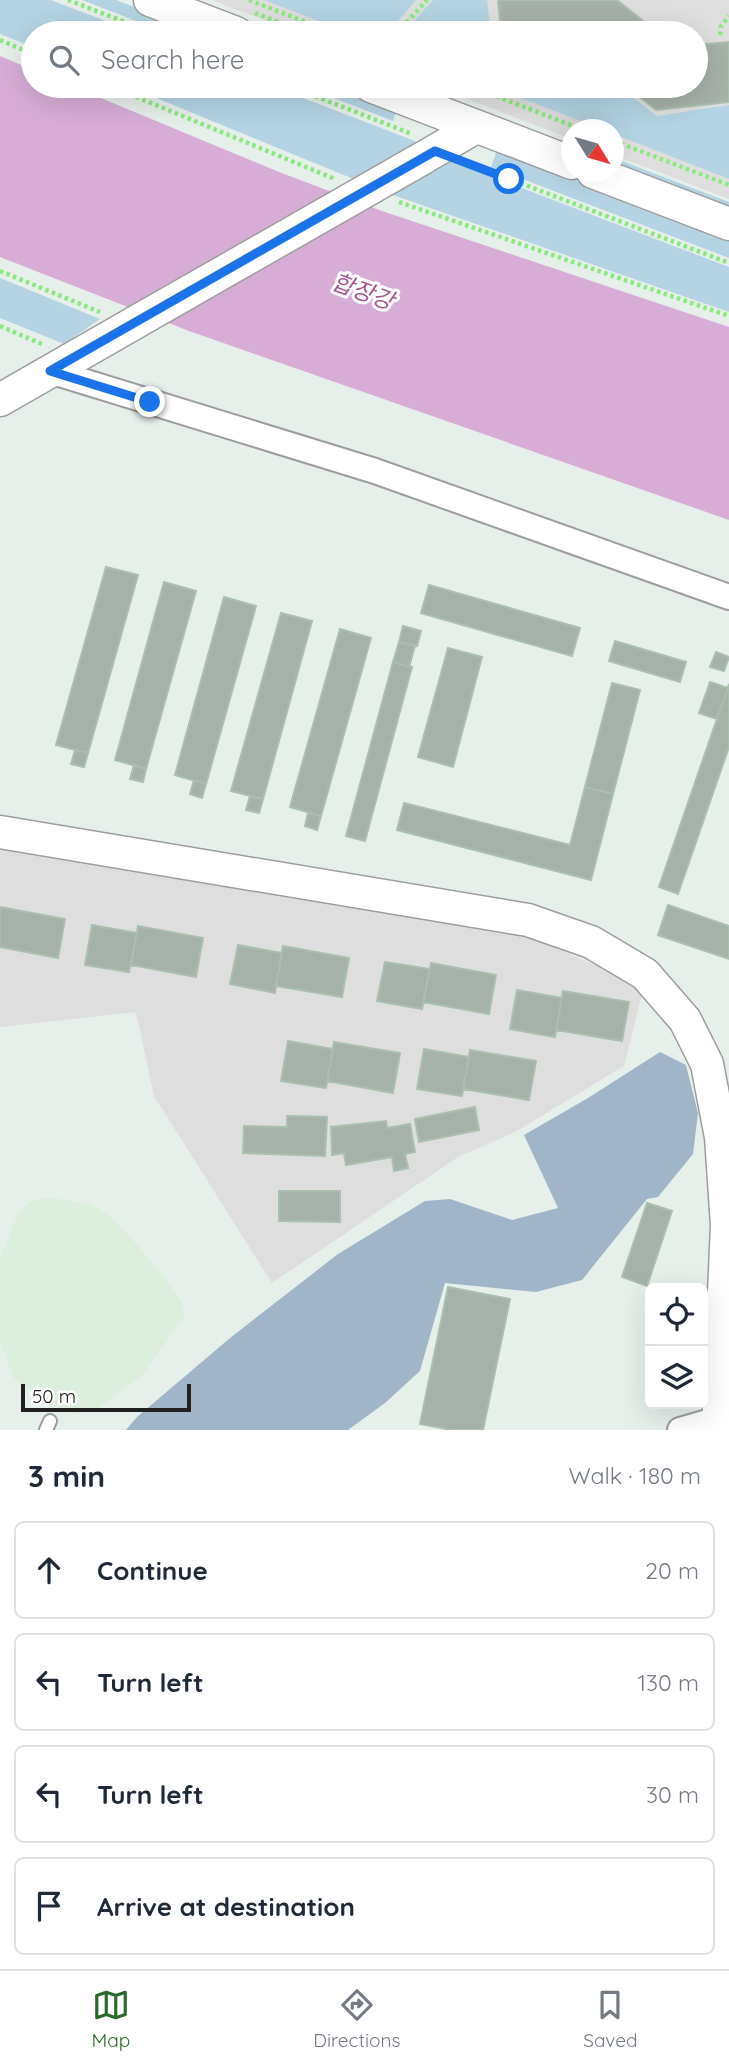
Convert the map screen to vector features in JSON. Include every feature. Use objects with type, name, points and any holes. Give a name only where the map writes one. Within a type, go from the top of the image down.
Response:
[{"type":"street","points":[[150,0],[241,21]]},
{"type":"street","points":[[402,98],[561,159]]},
{"type":"street","points":[[0,400],[47,358],[136,322],[476,127]]},
{"type":"street","points":[[619,182],[729,224]]},
{"type":"street","points":[[47,358],[729,597]]},
{"type":"street","points":[[0,832],[528,920],[591,942],[645,974],[685,1020],[706,1064],[725,1137],[727,1225],[718,1424],[680,1430]]},
{"type":"path","points":[[68,0],[123,21]]},
{"type":"path","points":[[249,0],[303,21]]},
{"type":"path","points":[[407,21],[425,0]]},
{"type":"path","points":[[720,35],[721,26],[729,16]]},
{"type":"path","points":[[0,40],[21,49]]},
{"type":"path","points":[[139,98],[347,184]]},
{"type":"path","points":[[320,98],[426,139],[429,155],[729,263]]},
{"type":"path","points":[[501,98],[561,121]]},
{"type":"path","points":[[624,145],[729,185]]},
{"type":"path","points":[[396,201],[729,316]]},
{"type":"path","points":[[0,271],[100,312]]},
{"type":"path","points":[[0,326],[47,358]]},
{"type":"shaded area","points":[[0,0],[51,0],[106,21],[21,21],[21,42],[0,34]]},
{"type":"shaded area","points":[[82,0],[116,0],[170,21],[136,21]]},
{"type":"shaded area","points":[[212,0],[729,0],[729,199],[624,159],[624,119],[561,119],[561,135],[465,98],[708,98],[708,21],[267,21]]},
{"type":"shaded area","points":[[264,0],[416,0],[398,21],[319,21]]},
{"type":"shaded area","points":[[433,0],[487,0],[490,21],[414,21]]},
{"type":"shaded area","points":[[156,98],[303,98],[420,143],[356,180]]},
{"type":"shaded area","points":[[334,98],[368,98],[397,109],[393,121]]},
{"type":"shaded area","points":[[521,98],[634,98],[657,116],[729,105],[729,179],[624,138],[624,119],[576,119]]},
{"type":"shaded area","points":[[498,147],[561,172],[561,182],[588,182],[729,237],[729,258],[491,167]]},
{"type":"shaded area","points":[[443,158],[729,267],[729,312],[387,193]]},
{"type":"shaded area","points":[[624,162],[729,202],[729,209],[624,169]]},
{"type":"shaded area","points":[[0,278],[100,319],[64,344],[0,318]]},
{"type":"shaded area","points":[[0,846],[522,934],[617,974],[642,993],[624,1066],[515,1132],[458,1157],[272,1283],[154,1096],[136,1012],[0,1027]]},
{"type":"shaded area","points":[[660,1052],[686,1065],[698,1113],[693,1154],[658,1197],[647,1199],[582,1280],[536,1292],[445,1283],[420,1371],[385,1403],[348,1430],[126,1430],[137,1417],[230,1338],[338,1254],[425,1201],[450,1199],[512,1220],[558,1208],[524,1135]]},
{"type":"shaded area","points":[[47,1197],[90,1204],[111,1216],[156,1266],[182,1302],[184,1317],[142,1376],[96,1410],[77,1415],[15,1380],[0,1343],[0,1258],[19,1211],[31,1202]]},
{"type":"water","name":"합장강","points":[[0,56],[21,65],[21,98],[101,98],[279,172],[382,211],[729,327],[729,520],[189,331],[0,257]]},
{"type":"building","points":[[498,0],[617,0],[643,21],[500,21]]},
{"type":"building","points":[[729,42],[729,102],[656,110],[641,98],[708,98],[708,44]]},
{"type":"building","points":[[106,567],[138,575],[88,753],[56,745]]},
{"type":"building","points":[[164,582],[196,591],[146,769],[115,760]]},
{"type":"building","points":[[429,585],[580,628],[572,656],[421,613]]},
{"type":"building","points":[[224,597],[256,606],[206,784],[175,775]]},
{"type":"building","points":[[281,613],[312,621],[263,799],[231,791]]},
{"type":"building","points":[[403,626],[421,631],[417,646],[399,642]]},
{"type":"building","points":[[340,629],[371,638],[321,816],[290,807]]},
{"type":"building","points":[[615,641],[686,662],[680,682],[609,661]]},
{"type":"building","points":[[399,642],[415,646],[409,667],[393,662]]},
{"type":"building","points":[[448,648],[482,657],[453,767],[418,757]]},
{"type":"building","points":[[716,652],[729,657],[724,671],[710,667]]},
{"type":"building","points":[[393,662],[412,667],[365,841],[346,836]]},
{"type":"building","points":[[710,682],[728,688],[717,719],[699,713]]},
{"type":"building","points":[[612,683],[640,690],[613,794],[585,787]]},
{"type":"building","points":[[729,684],[729,747],[678,894],[659,887]]},
{"type":"building","points":[[75,750],[88,753],[84,767],[71,764]]},
{"type":"building","points":[[134,765],[146,769],[143,782],[130,779]]},
{"type":"building","points":[[194,780],[206,784],[202,798],[190,794]]},
{"type":"building","points":[[585,787],[613,794],[591,880],[397,830],[404,803],[570,845]]},
{"type":"building","points":[[250,796],[263,799],[259,813],[246,810]]},
{"type":"building","points":[[308,813],[321,816],[317,830],[305,826]]},
{"type":"building","points":[[668,905],[729,926],[729,959],[658,935]]},
{"type":"building","points":[[0,907],[65,919],[58,958],[0,947]]},
{"type":"building","points":[[92,925],[137,933],[129,972],[85,965]]},
{"type":"building","points":[[138,926],[203,938],[196,977],[131,965]]},
{"type":"building","points":[[238,945],[282,953],[275,993],[230,984]]},
{"type":"building","points":[[283,946],[349,958],[342,997],[276,986]]},
{"type":"building","points":[[385,962],[430,969],[422,1009],[377,1001]]},
{"type":"building","points":[[431,963],[496,975],[489,1014],[423,1002]]},
{"type":"building","points":[[517,990],[562,998],[555,1037],[510,1029]]},
{"type":"building","points":[[563,991],[629,1002],[622,1041],[556,1030]]},
{"type":"building","points":[[288,1041],[333,1049],[326,1088],[281,1081]]},
{"type":"building","points":[[334,1042],[400,1053],[393,1093],[327,1081]]},
{"type":"building","points":[[424,1049],[469,1057],[462,1096],[417,1089]]},
{"type":"building","points":[[470,1050],[536,1061],[529,1100],[463,1089]]},
{"type":"building","points":[[475,1107],[479,1130],[419,1142],[415,1119]]},
{"type":"building","points":[[287,1116],[327,1117],[325,1156],[243,1153],[244,1126],[287,1127]]},
{"type":"building","points":[[386,1121],[387,1128],[410,1124],[415,1152],[405,1154],[408,1168],[394,1171],[392,1157],[346,1165],[344,1153],[332,1155],[331,1127]]},
{"type":"building","points":[[279,1191],[340,1191],[340,1222],[279,1221]]},
{"type":"building","points":[[647,1203],[672,1211],[648,1283],[645,1285],[622,1277]]},
{"type":"building","points":[[448,1287],[510,1299],[483,1430],[452,1430],[420,1424]]},
{"type":"route","points":[[150,402],[50,371],[435,151],[509,179]]}]
